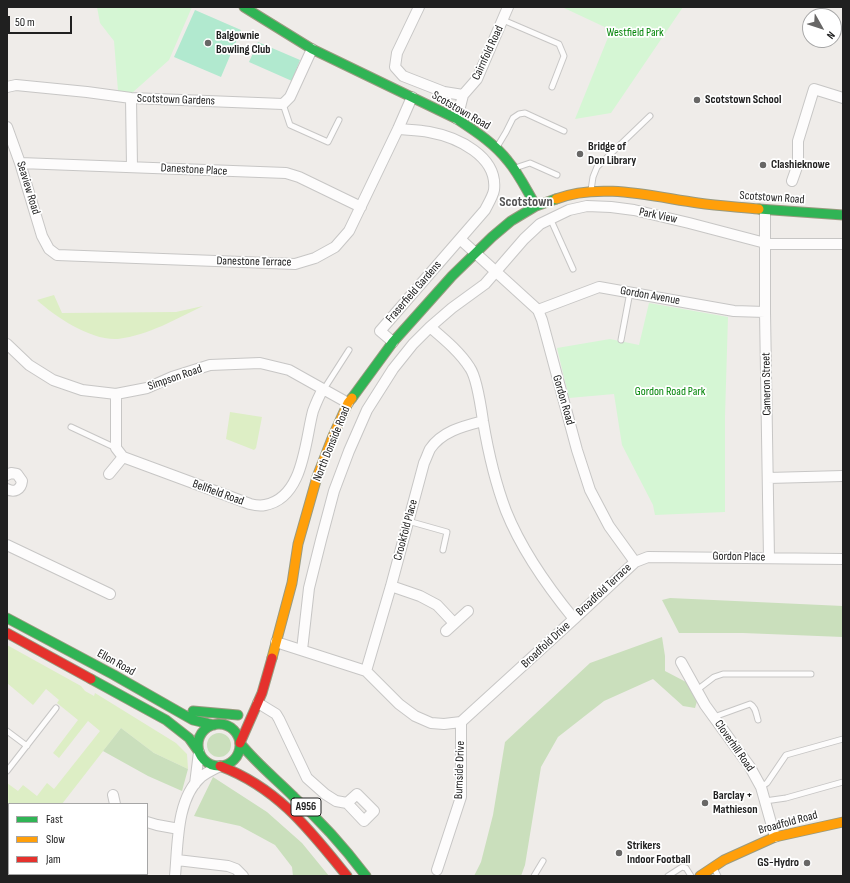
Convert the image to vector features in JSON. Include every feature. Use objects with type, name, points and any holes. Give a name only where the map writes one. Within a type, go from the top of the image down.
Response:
[{"type":"main road","name":"Scotstown Road","points":[[244,7],[312,49],[457,119],[478,132],[496,148],[514,169],[536,206],[563,196],[591,191],[638,194],[765,210],[843,214]]},
{"type":"main road","name":"North Donside Road","points":[[240,743],[262,693],[292,583],[298,544],[317,477],[348,403],[393,342],[452,276],[511,221],[536,206]]},
{"type":"main road","name":"Ellon Road","points":[[7,618],[114,675],[193,720],[214,725]]},
{"type":"main road","name":"A956","points":[[7,633],[166,720],[189,738],[206,762],[244,776],[256,783],[275,797],[316,838],[347,876]]},
{"type":"main road","points":[[114,675],[140,682],[197,713],[238,715]]},
{"type":"main road","points":[[199,752],[198,742],[205,730],[238,715],[258,703]]},
{"type":"main road","name":"A956","points":[[214,725],[221,724],[231,728],[236,733],[240,743],[254,760],[321,822],[366,876]]},
{"type":"main road","points":[[220,766],[228,764],[235,759],[239,752],[240,743]]},
{"type":"main road","name":"Broadfold Road","points":[[700,876],[738,852],[775,837],[843,822]]},
{"type":"street","points":[[419,7],[397,53],[395,67],[403,76],[444,92],[463,95]]},
{"type":"street","name":"Cairnfold Road","points":[[457,119],[463,95],[477,80],[508,7]]},
{"type":"street","points":[[283,104],[290,97],[312,49]]},
{"type":"street","name":"Scotstown Gardens","points":[[7,87],[16,85],[131,98],[283,104]]},
{"type":"street","points":[[792,181],[798,164],[798,141],[814,89],[843,98]]},
{"type":"street","name":"Danestone Terrace","points":[[49,249],[57,255],[295,264],[315,258],[335,247],[349,231],[412,97]]},
{"type":"street","points":[[131,98],[132,167]]},
{"type":"street","name":"Seaview Road","points":[[7,127],[20,163],[42,236],[49,249]]},
{"type":"street","name":"Fraserfield Gardens","points":[[393,342],[380,331],[485,210],[494,191],[492,171],[488,163],[477,153],[449,137],[430,132],[398,129]]},
{"type":"street","name":"Danestone Place","points":[[20,163],[286,174],[299,177],[361,207]]},
{"type":"street","name":"Park View","points":[[550,218],[568,210],[587,206],[611,207],[634,210],[766,243]]},
{"type":"street","name":"Cameron Street","points":[[765,210],[769,558]]},
{"type":"street","name":"North Donside Road","points":[[302,650],[309,588],[334,491],[349,451],[367,410],[393,369],[413,344],[452,308],[485,284],[530,232],[550,218]]},
{"type":"street","points":[[460,239],[475,253]]},
{"type":"street","points":[[766,243],[843,244]]},
{"type":"street","name":"Gordon Road","points":[[475,253],[538,310],[577,450],[590,490],[609,526],[635,562]]},
{"type":"street","name":"Gordon Avenue","points":[[538,310],[599,287],[734,311],[765,312]]},
{"type":"street","name":"Broadfold Drive","points":[[430,327],[454,348],[471,368],[480,400],[492,464],[506,512],[525,549],[546,584],[574,619],[461,722]]},
{"type":"street","name":"Simpson Road","points":[[7,344],[29,365],[53,380],[82,390],[116,394],[147,388],[172,377],[210,365],[260,363],[289,370],[348,403]]},
{"type":"street","name":"Bellfield Road","points":[[123,457],[250,504],[269,504],[285,495],[298,474],[302,465],[313,412],[324,389]]},
{"type":"street","points":[[109,474],[123,457],[116,448],[116,394]]},
{"type":"street","name":"Crookfold Place","points":[[366,670],[391,586],[424,463],[431,448],[446,433],[483,421]]},
{"type":"street","points":[[7,476],[11,473],[17,474],[22,481],[19,489],[13,491],[7,489]]},
{"type":"street","points":[[768,478],[843,476]]},
{"type":"street","points":[[7,546],[45,558],[110,594]]},
{"type":"street","name":"Gordon Place","points":[[635,562],[648,557],[843,559]]},
{"type":"street","name":"Broadfold Terrace","points":[[574,619],[635,562]]},
{"type":"street","points":[[391,586],[420,596],[437,605],[454,623]]},
{"type":"street","points":[[446,631],[468,611]]},
{"type":"street","points":[[276,642],[366,670],[400,704],[415,716],[431,723],[444,724],[461,722]]},
{"type":"street","name":"Cloverhill Road","points":[[681,662],[705,705],[750,767],[761,788],[775,837]]},
{"type":"street","points":[[258,703],[276,714],[280,719],[307,778],[325,794],[336,801],[347,803]]},
{"type":"street","name":"Burnside Drive","points":[[436,865],[461,797],[461,722]]},
{"type":"street","points":[[195,784],[199,752]]},
{"type":"street","points":[[175,876],[179,829],[187,799],[195,784],[203,775],[220,766]]},
{"type":"street","points":[[148,822],[179,829]]},
{"type":"street","points":[[177,860],[228,866],[236,869],[243,876]]},
{"type":"lane","points":[[503,20],[559,44],[564,56],[552,87]]},
{"type":"lane","points":[[283,104],[290,125],[328,142],[339,120]]},
{"type":"lane","points":[[496,148],[513,118],[519,114],[525,113],[564,131]]},
{"type":"lane","points":[[591,191],[591,183],[594,172],[597,168],[650,116]]},
{"type":"lane","points":[[514,169],[530,163],[558,175]]},
{"type":"lane","points":[[550,218],[573,269]]},
{"type":"lane","points":[[621,340],[630,292]]},
{"type":"lane","points":[[324,389],[349,350]]},
{"type":"lane","points":[[71,427],[116,448]]},
{"type":"lane","points":[[408,521],[447,532],[443,550]]},
{"type":"lane","points":[[697,690],[714,677],[724,674],[811,674]]},
{"type":"lane","points":[[714,717],[750,704],[755,708],[758,720]]},
{"type":"lane","points":[[7,771],[56,708]]},
{"type":"lane","points":[[7,731],[27,746]]},
{"type":"lane","points":[[761,788],[767,784],[786,755],[843,739]]},
{"type":"lane","points":[[765,801],[786,798],[843,782]]},
{"type":"lane","points":[[534,876],[543,861]]},
{"type":"lane","points":[[668,876],[682,866],[686,868],[691,876]]},
{"type":"lane","points":[[714,867],[718,876]]},
{"type":"green space","points":[[97,7],[192,7],[169,60],[132,93],[118,91],[114,41],[100,23]]},
{"type":"green space","name":"Westfield Park","points":[[562,7],[683,7],[611,113],[575,119],[611,30]]},
{"type":"green space","name":"Balgownie Bowling Club","points":[[195,10],[241,30],[221,77],[174,57]]},
{"type":"green space","points":[[258,42],[300,60],[292,81],[249,62]]},
{"type":"green space","points":[[54,295],[62,313],[176,312],[203,306],[162,326],[141,334],[118,339],[108,339],[74,327],[54,314],[37,300]]},
{"type":"green space","name":"Gordon Road Park","points":[[649,303],[728,317],[725,416],[725,512],[655,515],[653,505],[622,445],[614,394],[569,398],[557,348],[610,339],[639,345]]},
{"type":"green space","points":[[230,412],[262,417],[256,448],[254,450],[226,439]]},
{"type":"green space","points":[[670,598],[843,606],[843,637],[743,633],[679,633],[662,600]]},
{"type":"green space","points":[[662,637],[665,656],[665,671],[686,682],[698,698],[695,708],[683,706],[653,679],[604,701],[558,737],[541,767],[525,865],[521,876],[474,876],[481,862],[493,815],[505,742],[590,663]]},
{"type":"green space","points":[[7,645],[81,686],[85,691],[94,696],[95,693],[176,743],[187,754],[188,769],[154,753],[121,728],[63,803],[8,803],[7,802],[7,783],[18,791],[23,785],[37,796],[47,783],[54,789],[100,731],[88,721],[59,758],[53,753],[78,720],[57,703],[59,700],[46,689],[33,705],[7,683]]},
{"type":"green space","points":[[121,728],[154,753],[188,769],[182,791],[148,776],[103,751]]},
{"type":"green space","points":[[219,733],[227,737],[231,745],[227,753],[219,757],[211,753],[207,745],[211,737]]},
{"type":"green space","points":[[213,777],[267,812],[302,843],[329,876],[293,876],[292,867],[275,845],[240,826],[194,816]]},
{"type":"green space","points":[[8,814],[7,874],[7,816]]},
{"type":"traffic: fast","points":[[244,7],[312,49],[457,119],[471,128],[503,155],[512,166],[536,206]]},
{"type":"traffic: fast","points":[[352,398],[393,342],[452,276],[492,237],[511,221],[536,206],[556,199]]},
{"type":"traffic: fast","points":[[759,209],[843,215]]},
{"type":"traffic: fast","points":[[7,618],[114,675],[193,720],[214,725]]},
{"type":"traffic: fast","points":[[91,679],[166,720],[189,738],[199,752]]},
{"type":"traffic: fast","points":[[193,711],[238,715]]},
{"type":"traffic: fast","points":[[215,724],[223,724],[234,730],[240,741],[240,745],[240,749],[234,760],[223,766],[215,766],[204,760],[198,749],[198,741],[204,730],[215,724]]},
{"type":"traffic: fast","points":[[240,743],[259,764],[323,825],[366,876]]},
{"type":"traffic: slow","points":[[556,199],[573,194],[609,191],[627,192],[706,204],[759,209]]},
{"type":"traffic: slow","points":[[272,658],[292,583],[298,544],[317,477],[333,436],[348,403],[352,398]]},
{"type":"traffic: slow","points":[[700,876],[724,860],[775,837],[843,822]]},
{"type":"traffic: jam","points":[[7,633],[91,679]]},
{"type":"traffic: jam","points":[[240,743],[262,693],[272,658]]},
{"type":"traffic: jam","points":[[220,766],[241,775],[276,798],[305,826],[347,876]]},
{"type":"place","name":"Balgownie Bowling Club","points":[[208,43]]},
{"type":"place","name":"Scotstown School","points":[[697,100]]},
{"type":"place","name":"Bridge of Don Library","points":[[580,154]]},
{"type":"place","name":"Clashieknowe","points":[[763,165]]},
{"type":"place","name":"Barclay + Mathieson","points":[[705,803]]},
{"type":"place","name":"Strikers Indoor Football","points":[[619,853]]},
{"type":"place","name":"GS-Hydro","points":[[807,863]]},
{"type":"district","name":"Scotstown","points":[[526,202]]}]
